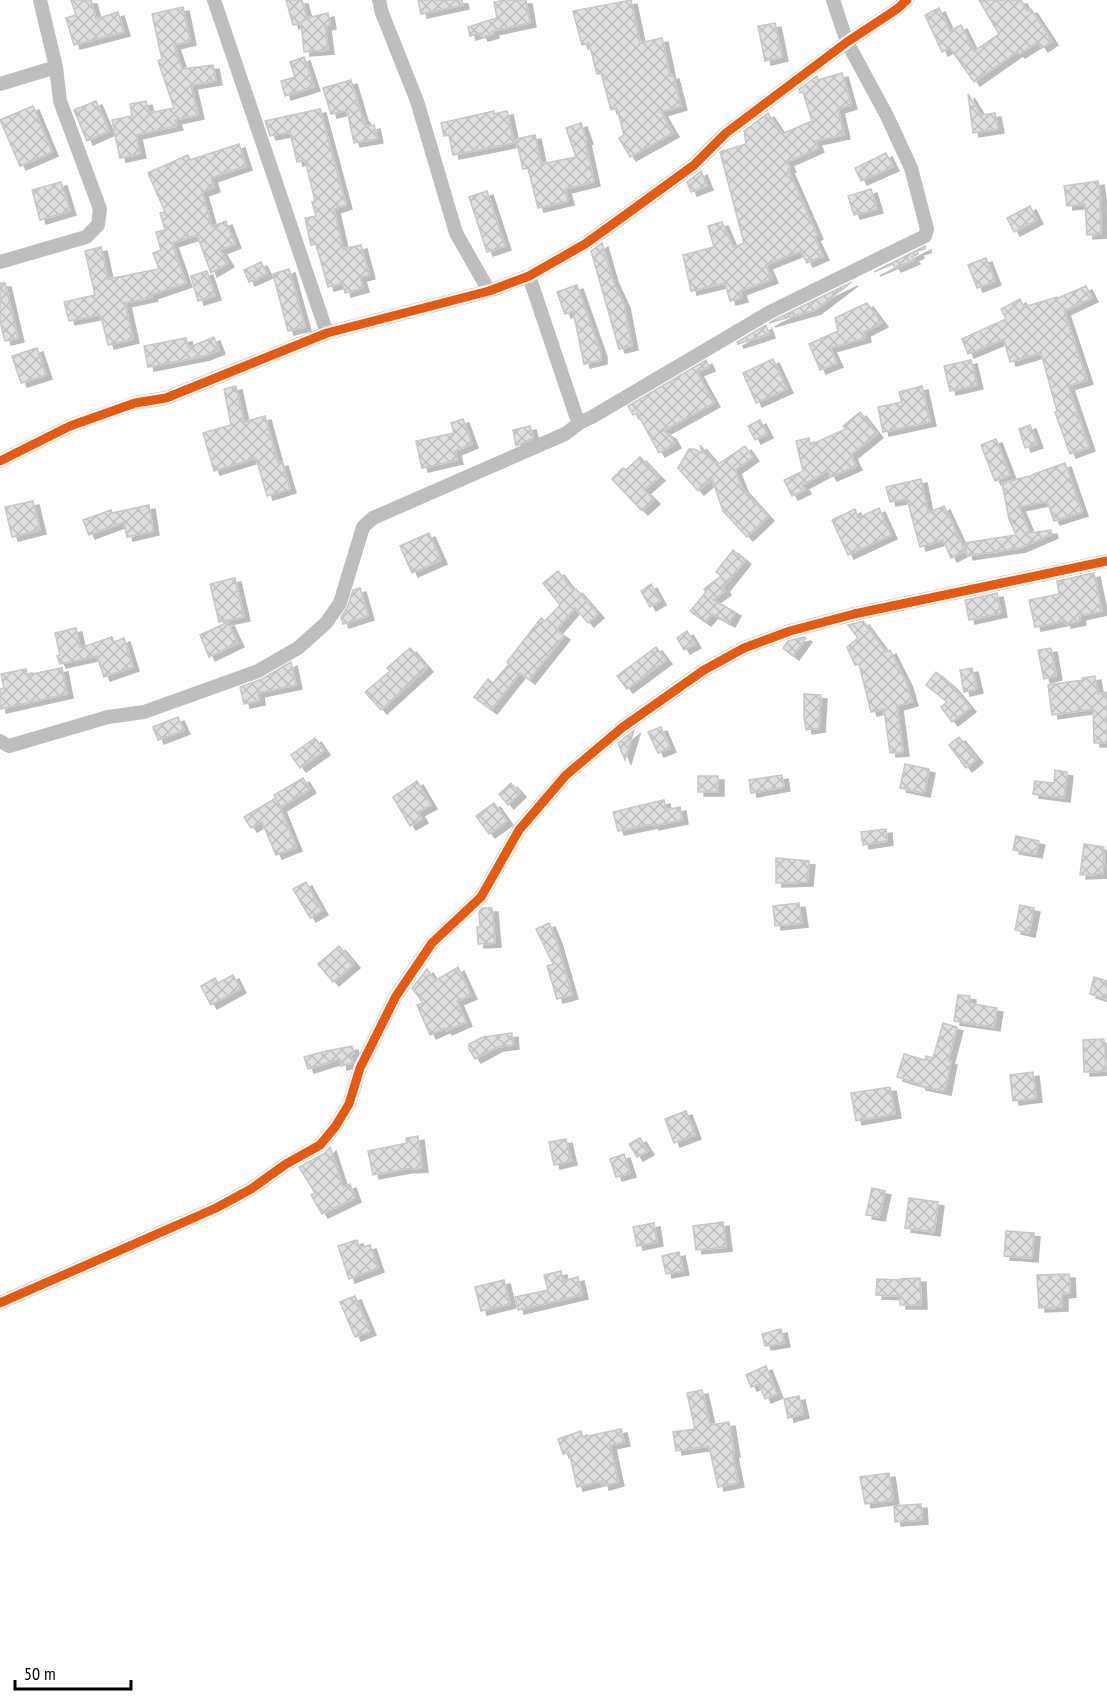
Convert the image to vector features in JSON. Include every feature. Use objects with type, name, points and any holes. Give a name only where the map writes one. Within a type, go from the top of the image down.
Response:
[{"type":"street","points":[[0,262],[86,237],[98,225],[100,209],[60,101],[57,67],[40,0]]},
{"type":"street","points":[[214,0],[327,333]]},
{"type":"street","points":[[379,0],[417,101],[456,233],[489,291]]},
{"type":"street","points":[[0,741],[9,746],[108,717],[144,712],[258,671],[298,648],[326,623],[340,603],[363,526],[373,518],[565,434],[581,422],[770,312],[925,236],[927,229],[911,168],[887,116],[847,42],[833,0]]},
{"type":"street","points":[[0,461],[70,426],[135,403],[166,398],[327,333],[489,291],[529,276],[585,244],[669,184],[694,165],[726,133],[907,0]]},
{"type":"street","points":[[0,84],[57,67]]},
{"type":"street","points":[[529,276],[576,416],[581,422]]},
{"type":"street","points":[[0,1303],[216,1208],[251,1189],[286,1164],[320,1144],[335,1127],[349,1104],[360,1068],[396,996],[432,943],[481,897],[519,830],[566,775],[623,727],[704,670],[744,648],[790,631],[854,614],[1107,561]]},
{"type":"building","points":[[71,0],[91,0],[96,19],[118,12],[124,32],[74,45],[66,18],[76,15]]},
{"type":"building","points":[[286,0],[302,0],[307,18],[328,13],[330,25],[325,26],[328,50],[304,52],[301,23],[293,25]]},
{"type":"building","points":[[418,0],[462,0],[463,5],[421,14]]},
{"type":"building","points":[[526,0],[530,23],[492,31],[493,34],[482,37],[480,33],[470,36],[468,27],[497,18],[494,2]]},
{"type":"building","points":[[631,0],[640,43],[662,38],[670,76],[673,75],[681,106],[661,112],[673,133],[630,157],[619,138],[624,135],[617,108],[611,110],[601,73],[597,74],[589,43],[582,45],[573,11]]},
{"type":"building","points":[[979,0],[1021,0],[1027,11],[1031,9],[1052,41],[1042,48],[1038,42],[1019,54],[1017,52],[974,82],[950,48],[942,52],[925,15],[939,8],[950,31],[961,25],[974,51],[999,34]]},
{"type":"building","points":[[183,7],[190,41],[174,45],[182,69],[213,65],[216,81],[191,85],[198,115],[175,120],[177,126],[136,135],[140,154],[120,158],[112,120],[132,116],[130,104],[146,101],[149,113],[174,108],[158,61],[162,59],[152,14]]},
{"type":"building","points":[[775,23],[782,57],[765,61],[758,26]]},
{"type":"building","points":[[304,57],[314,87],[285,96],[281,81],[295,77],[290,62]]},
{"type":"building","points":[[842,73],[851,105],[838,109],[844,135],[815,141],[818,148],[787,162],[817,235],[814,237],[823,256],[807,263],[801,251],[766,265],[772,279],[740,291],[742,298],[730,301],[725,283],[691,291],[683,255],[714,247],[708,226],[722,222],[733,247],[744,243],[720,152],[746,144],[744,131],[768,113],[782,134],[812,121],[803,92],[800,93],[799,89],[817,76],[818,80]]},
{"type":"building","points":[[351,80],[366,127],[374,125],[377,139],[354,143],[347,110],[331,114],[323,88]]},
{"type":"building","points":[[968,94],[981,115],[995,113],[998,129],[973,133]]},
{"type":"building","points":[[96,101],[109,131],[87,141],[74,110]]},
{"type":"building","points":[[33,106],[52,152],[20,166],[0,120]]},
{"type":"building","points":[[320,109],[346,205],[334,209],[343,249],[361,245],[369,275],[360,277],[363,288],[345,293],[343,283],[328,287],[316,244],[311,245],[305,218],[316,216],[312,202],[315,201],[305,160],[297,162],[290,132],[270,136],[265,121]]},
{"type":"building","points":[[494,111],[494,114],[507,111],[514,143],[453,155],[449,135],[444,136],[441,123]]},
{"type":"building","points":[[581,123],[587,140],[585,141],[594,182],[565,189],[568,201],[538,208],[528,168],[523,169],[516,139],[535,135],[541,164],[576,157],[566,128]]},
{"type":"building","points":[[239,144],[246,166],[211,178],[214,188],[202,192],[212,227],[226,221],[235,244],[220,250],[228,263],[211,273],[197,235],[172,243],[186,283],[151,295],[152,297],[125,303],[133,339],[108,345],[99,315],[69,321],[64,302],[95,295],[85,251],[101,247],[108,279],[159,269],[153,253],[161,250],[156,232],[165,230],[160,213],[165,212],[148,173],[188,155],[190,160]]},
{"type":"building","points":[[886,153],[893,167],[861,181],[855,168]]},
{"type":"building","points":[[701,171],[707,186],[691,192],[687,182]]},
{"type":"building","points":[[1098,181],[1101,201],[1101,234],[1087,235],[1085,204],[1067,206],[1064,186]]},
{"type":"building","points":[[61,182],[70,211],[40,220],[32,190]]},
{"type":"building","points":[[871,189],[877,209],[854,215],[848,196]]},
{"type":"building","points":[[487,191],[505,246],[487,252],[469,197]]},
{"type":"building","points":[[1030,206],[1037,220],[1014,232],[1007,218]]},
{"type":"building","points":[[602,243],[612,278],[624,304],[632,346],[619,349],[591,251]]},
{"type":"building","points":[[925,246],[925,249],[917,251],[918,254],[912,257],[914,260],[895,268],[893,264],[874,272]]},
{"type":"building","points":[[986,258],[995,281],[977,288],[968,265]]},
{"type":"building","points":[[261,262],[267,274],[249,282],[244,270]]},
{"type":"building","points":[[289,269],[305,327],[288,331],[273,274]]},
{"type":"building","points":[[207,271],[215,296],[198,301],[191,276]]},
{"type":"building","points":[[852,282],[815,310],[769,323],[774,320]]},
{"type":"building","points":[[0,283],[5,283],[18,338],[5,341],[0,321]]},
{"type":"building","points":[[577,285],[601,353],[601,360],[584,364],[573,311],[565,314],[557,292]]},
{"type":"building","points":[[1086,286],[1092,298],[1064,311],[1087,380],[1068,386],[1089,447],[1070,454],[1055,412],[1057,411],[1041,353],[1010,362],[1004,339],[968,354],[962,339],[1006,319],[1001,309],[1020,299],[1024,307],[1058,298]]},
{"type":"building","points":[[867,303],[882,323],[864,332],[865,338],[830,348],[837,363],[820,370],[809,344],[838,331],[835,318]]},
{"type":"building","points":[[766,325],[769,334],[738,344],[737,342]]},
{"type":"building","points":[[214,337],[219,350],[204,356],[148,367],[144,346],[186,338],[188,348]]},
{"type":"building","points":[[37,348],[46,375],[21,383],[12,356]]},
{"type":"building","points":[[773,359],[787,389],[756,403],[743,373]]},
{"type":"building","points":[[706,360],[709,367],[697,372],[714,403],[663,431],[670,435],[675,444],[659,453],[637,413],[633,415],[628,406]]},
{"type":"building","points":[[971,360],[977,385],[950,391],[944,366]]},
{"type":"building","points":[[236,386],[244,422],[265,416],[278,463],[282,462],[290,489],[267,496],[256,458],[214,471],[203,433],[231,425],[224,389]]},
{"type":"building","points":[[922,386],[930,422],[883,432],[878,407],[902,402],[899,392]]},
{"type":"building","points":[[860,412],[877,434],[851,455],[856,466],[831,477],[828,471],[802,485],[805,490],[792,496],[784,480],[803,471],[796,441],[809,438],[810,445],[846,429],[843,426]]},
{"type":"building","points":[[463,419],[472,444],[455,451],[457,460],[422,468],[416,441],[454,433],[451,423]]},
{"type":"building","points":[[760,420],[767,434],[755,440],[748,426]]},
{"type":"building","points":[[1030,425],[1037,444],[1025,448],[1019,429]]},
{"type":"building","points":[[530,426],[533,438],[516,446],[513,430]]},
{"type":"building","points":[[996,439],[1010,475],[995,481],[981,445]]},
{"type":"building","points":[[700,445],[717,465],[745,446],[753,457],[735,470],[742,488],[768,517],[747,537],[723,511],[712,479],[698,491],[678,468],[689,449],[702,453]]},
{"type":"building","points":[[640,457],[659,477],[644,490],[654,500],[642,511],[612,479],[623,468],[626,470]]},
{"type":"building","points":[[1065,463],[1082,512],[1054,521],[1047,501],[1019,507],[1030,533],[1051,530],[1052,534],[1020,548],[967,556],[965,543],[1016,535],[1009,519],[1002,483],[1034,475]]},
{"type":"building","points":[[921,479],[928,513],[944,506],[965,551],[951,558],[943,540],[920,547],[907,499],[890,502],[886,487]]},
{"type":"building","points":[[33,501],[40,530],[12,537],[5,507]]},
{"type":"building","points":[[149,505],[153,531],[127,537],[124,522],[89,535],[83,520],[111,510],[112,513]]},
{"type":"building","points":[[879,508],[891,535],[848,555],[832,520],[855,509],[858,518]]},
{"type":"building","points":[[429,533],[441,560],[412,573],[400,546]]},
{"type":"building","points":[[733,550],[745,560],[723,588],[725,591],[713,600],[735,612],[729,623],[712,614],[705,622],[690,611],[706,592],[704,589],[721,576],[716,572]]},
{"type":"building","points":[[558,571],[573,591],[576,589],[598,614],[588,623],[575,608],[556,630],[564,636],[529,680],[520,673],[491,710],[474,697],[488,679],[493,683],[541,618],[545,621],[560,605],[543,583]]},
{"type":"building","points":[[1094,573],[1102,611],[1079,616],[1080,621],[1065,624],[1065,621],[1035,627],[1029,600],[1059,594],[1057,581]]},
{"type":"building","points":[[235,578],[244,617],[219,622],[210,584]]},
{"type":"building","points":[[651,584],[660,601],[650,607],[641,591]]},
{"type":"building","points":[[360,588],[368,616],[343,624],[341,617],[348,606],[353,590]]},
{"type":"building","points":[[997,593],[1001,613],[969,620],[965,600]]},
{"type":"building","points":[[863,621],[886,652],[890,650],[907,684],[912,702],[897,706],[903,752],[890,753],[884,709],[871,712],[859,664],[855,665],[847,647],[858,638],[848,625]]},
{"type":"building","points":[[228,622],[238,643],[209,657],[200,635]]},
{"type":"building","points":[[76,628],[80,648],[112,637],[114,642],[124,638],[133,667],[104,677],[97,656],[60,664],[55,633]]},
{"type":"building","points":[[687,631],[695,644],[684,650],[677,638]]},
{"type":"building","points":[[806,638],[793,656],[783,648],[788,641]]},
{"type":"building","points":[[656,647],[666,660],[627,689],[617,676]]},
{"type":"building","points":[[410,648],[427,668],[381,710],[365,692],[390,671],[387,668]]},
{"type":"building","points":[[1051,648],[1056,676],[1044,679],[1038,650]]},
{"type":"building","points":[[291,662],[296,685],[258,693],[259,701],[244,704],[240,687],[262,679]]},
{"type":"building","points":[[62,668],[67,694],[0,709],[0,689],[4,688],[1,674],[26,669],[27,675]]},
{"type":"building","points":[[972,668],[977,689],[964,692],[960,670]]},
{"type":"building","points":[[936,672],[952,686],[970,708],[952,722],[941,707],[947,702],[926,685]]},
{"type":"building","points":[[1095,676],[1098,694],[1107,692],[1107,743],[1094,743],[1093,709],[1052,715],[1048,685]]},
{"type":"building","points":[[804,694],[821,695],[819,728],[806,730]]},
{"type":"building","points":[[178,717],[184,730],[158,740],[153,727]]},
{"type":"building","points":[[661,727],[670,748],[658,753],[648,732]]},
{"type":"building","points":[[634,730],[625,760],[618,743]]},
{"type":"building","points":[[959,737],[977,759],[966,768],[949,745]]},
{"type":"building","points":[[315,738],[324,751],[300,768],[291,755]]},
{"type":"building","points":[[905,764],[929,769],[924,793],[900,788]]},
{"type":"building","points":[[1055,770],[1067,772],[1064,798],[1033,794],[1035,781],[1054,783]]},
{"type":"building","points":[[782,775],[784,787],[751,793],[749,780]]},
{"type":"building","points":[[698,776],[718,776],[718,792],[698,792]]},
{"type":"building","points":[[303,778],[310,789],[281,807],[277,800],[296,847],[276,855],[262,822],[251,828],[244,817],[276,798],[274,795]]},
{"type":"building","points":[[417,781],[431,805],[418,812],[422,819],[410,826],[393,797]]},
{"type":"building","points":[[511,783],[520,793],[508,805],[499,794]]},
{"type":"building","points":[[664,800],[666,810],[680,807],[682,820],[618,831],[613,812]]},
{"type":"building","points":[[494,803],[507,821],[489,834],[476,816]]},
{"type":"building","points":[[886,829],[887,841],[863,845],[861,832]]},
{"type":"building","points":[[1016,836],[1039,841],[1036,854],[1013,850]]},
{"type":"building","points":[[1084,844],[1104,847],[1103,874],[1080,875]]},
{"type":"building","points":[[776,858],[809,861],[807,882],[776,883]]},
{"type":"building","points":[[306,882],[322,911],[310,918],[293,889]]},
{"type":"building","points":[[799,903],[802,923],[775,926],[773,906]]},
{"type":"building","points":[[1020,905],[1034,908],[1029,933],[1015,930]]},
{"type":"building","points":[[482,908],[492,908],[495,943],[478,944],[477,927],[480,927],[479,911]]},
{"type":"building","points":[[549,923],[572,995],[557,999],[547,966],[553,964],[536,929]]},
{"type":"building","points":[[339,946],[354,964],[333,982],[318,964]]},
{"type":"building","points":[[458,967],[471,995],[457,1001],[466,1022],[430,1035],[417,1005],[423,1003],[412,988],[427,969],[435,981]]},
{"type":"building","points":[[233,975],[240,989],[211,1005],[201,986],[215,978],[218,983]]},
{"type":"building","points":[[1094,977],[1107,981],[1107,999],[1090,994]]},
{"type":"building","points":[[958,995],[970,996],[969,1003],[997,1008],[994,1027],[954,1021]]},
{"type":"building","points":[[943,1023],[957,1027],[948,1061],[951,1061],[945,1091],[920,1086],[920,1084],[897,1077],[904,1054],[925,1060],[926,1056],[933,1058]]},
{"type":"building","points":[[512,1033],[513,1045],[497,1047],[475,1059],[469,1049],[469,1044],[483,1037]]},
{"type":"building","points":[[1104,1039],[1106,1071],[1084,1072],[1083,1040]]},
{"type":"building","points":[[352,1046],[354,1054],[351,1055],[352,1063],[341,1066],[340,1059],[308,1069],[304,1057]]},
{"type":"building","points":[[1033,1072],[1036,1098],[1013,1101],[1010,1075]]},
{"type":"building","points":[[890,1087],[895,1114],[856,1121],[851,1093]]},
{"type":"building","points":[[686,1111],[695,1135],[674,1143],[665,1119]]},
{"type":"building","points":[[418,1136],[422,1168],[373,1175],[368,1151],[407,1143],[406,1138]]},
{"type":"building","points":[[640,1138],[648,1151],[637,1157],[629,1144]]},
{"type":"building","points":[[566,1139],[571,1161],[554,1165],[549,1142]]},
{"type":"building","points":[[330,1147],[343,1187],[350,1184],[355,1198],[322,1214],[311,1195],[315,1193],[299,1167],[325,1153]]},
{"type":"building","points":[[624,1154],[630,1173],[616,1177],[610,1159]]},
{"type":"building","points":[[872,1188],[885,1191],[879,1217],[866,1215]]},
{"type":"building","points":[[909,1198],[938,1202],[934,1232],[905,1228]]},
{"type":"building","points":[[723,1222],[726,1247],[696,1250],[693,1226]]},
{"type":"building","points":[[654,1223],[657,1242],[637,1246],[633,1227]]},
{"type":"building","points":[[1006,1231],[1034,1233],[1032,1258],[1004,1256]]},
{"type":"building","points":[[357,1240],[360,1248],[370,1245],[378,1268],[349,1279],[338,1246]]},
{"type":"building","points":[[679,1252],[683,1271],[666,1274],[662,1256]]},
{"type":"building","points":[[561,1271],[563,1281],[578,1277],[582,1295],[518,1310],[515,1297],[548,1290],[544,1275]]},
{"type":"building","points":[[1069,1274],[1070,1293],[1062,1294],[1062,1307],[1039,1308],[1037,1275]]},
{"type":"building","points":[[920,1278],[921,1305],[900,1305],[900,1296],[876,1295],[877,1279]]},
{"type":"building","points":[[504,1280],[510,1304],[481,1311],[475,1287]]},
{"type":"building","points":[[355,1296],[370,1331],[355,1337],[340,1302]]},
{"type":"building","points":[[781,1329],[784,1343],[765,1346],[762,1334]]},
{"type":"building","points":[[766,1366],[777,1394],[765,1399],[759,1384],[751,1387],[746,1375]]},
{"type":"building","points":[[702,1390],[710,1425],[729,1422],[738,1483],[718,1487],[709,1446],[676,1451],[673,1432],[695,1429],[687,1393]]},
{"type":"building","points":[[799,1396],[803,1414],[788,1418],[784,1399]]},
{"type":"building","points":[[621,1429],[624,1442],[610,1445],[618,1482],[603,1486],[602,1481],[577,1487],[569,1452],[563,1454],[558,1439],[581,1431],[583,1437]]},
{"type":"building","points":[[889,1473],[893,1500],[865,1504],[860,1477]]},
{"type":"building","points":[[921,1504],[922,1520],[895,1522],[894,1506]]},
{"type":"cycle path","points":[[0,461],[70,426],[135,403],[166,398],[327,333],[489,291],[529,276],[585,244],[694,165],[726,133],[907,0]]},
{"type":"cycle path","points":[[0,1303],[216,1208],[251,1189],[286,1164],[320,1145],[335,1127],[349,1104],[360,1068],[396,996],[432,943],[481,897],[519,830],[566,775],[623,727],[704,670],[744,648],[790,631],[854,614],[1107,561]]}]
